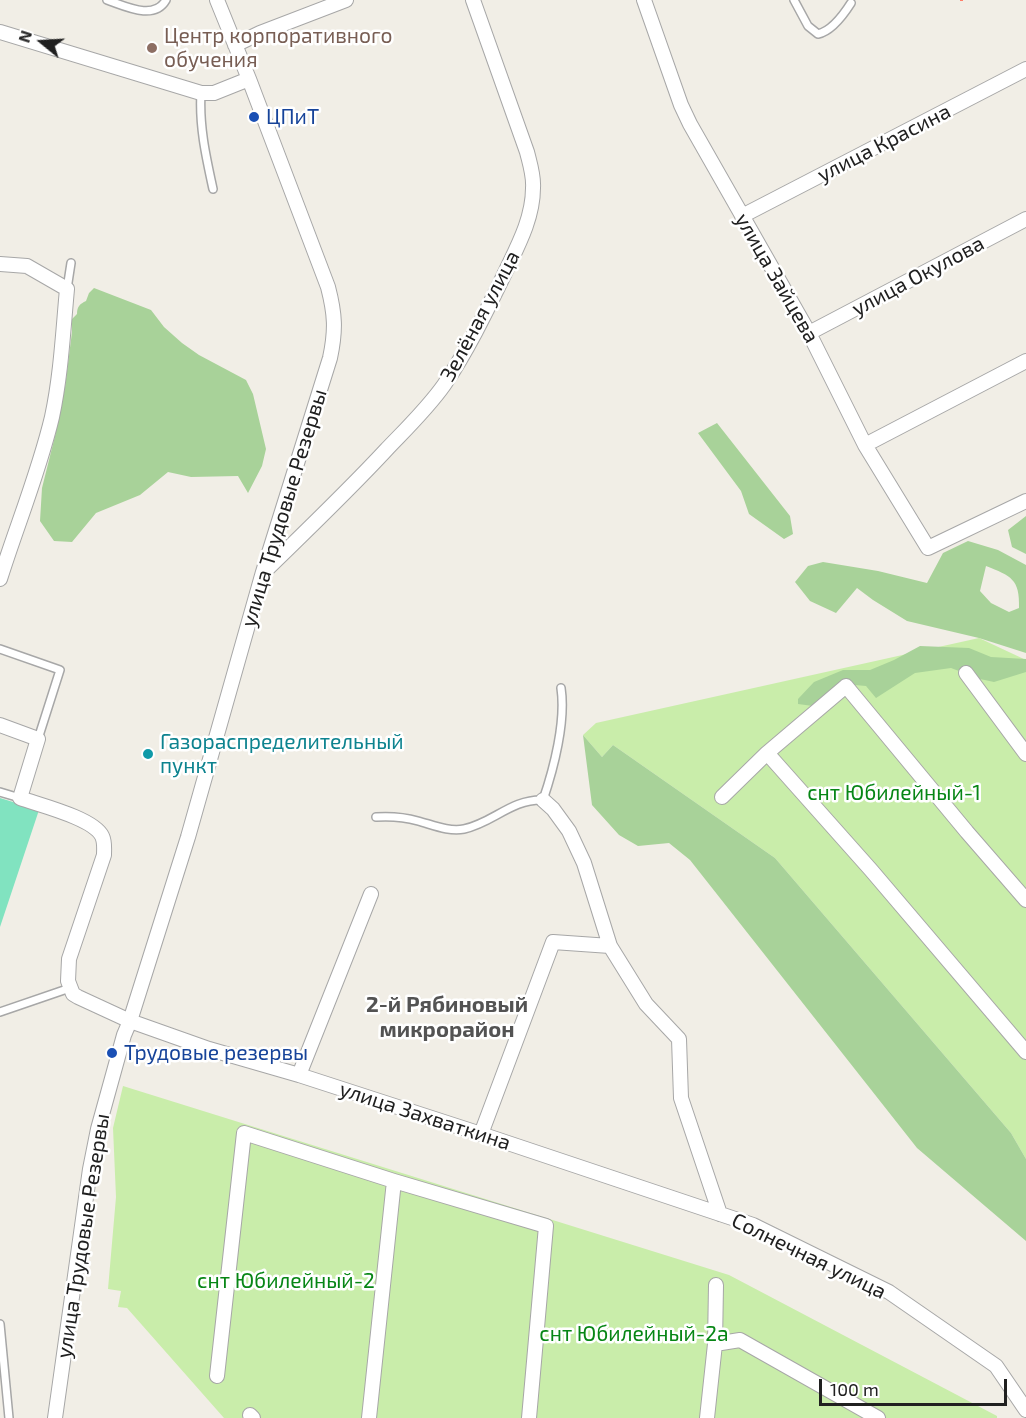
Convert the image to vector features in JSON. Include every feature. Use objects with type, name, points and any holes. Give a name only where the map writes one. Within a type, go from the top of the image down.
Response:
[{"type":"street","name":"улица Трудовые Резервы","points":[[55,1418],[90,1169],[98,1129],[124,1035],[188,837],[263,572],[330,358],[335,327],[328,287],[217,0]]},
{"type":"street","points":[[235,45],[346,0]]},
{"type":"street","name":"Зелёная улица","points":[[263,572],[358,480],[428,406],[465,352],[522,238],[529,219],[534,186],[527,152],[473,0]]},
{"type":"street","name":"улица Зайцева","points":[[644,0],[690,124],[809,333],[865,445],[928,548],[1026,501]]},
{"type":"street","points":[[0,32],[201,93],[214,93],[249,79]]},
{"type":"street","name":"улица Красина","points":[[742,216],[1026,69]]},
{"type":"street","name":"улица Окулова","points":[[809,333],[1026,219]]},
{"type":"street","points":[[0,264],[27,266],[67,289],[58,388],[52,417],[0,579]]},
{"type":"street","points":[[865,445],[1026,362]]},
{"type":"street","points":[[966,673],[1026,754]]},
{"type":"street","points":[[722,797],[767,753],[846,686],[1026,900]]},
{"type":"street","points":[[0,725],[38,739],[20,798],[83,820],[96,828],[104,838],[104,855],[69,959],[68,981],[74,994],[84,1001],[130,1021]]},
{"type":"street","points":[[767,753],[879,879],[1026,1052]]},
{"type":"street","name":"Солнечная улица","points":[[543,800],[553,809],[568,831],[585,863],[610,946],[646,1004],[679,1039],[681,1098],[720,1214],[753,1225],[888,1292],[996,1366],[1026,1410]]},
{"type":"street","points":[[299,1076],[371,894]]},
{"type":"street","points":[[481,1134],[553,942],[610,946]]},
{"type":"street","name":"улица Захваткина","points":[[130,1021],[209,1049],[481,1134],[720,1214]]},
{"type":"street","points":[[217,1376],[244,1133],[546,1226],[530,1418]]},
{"type":"street","points":[[369,1418],[394,1180]]},
{"type":"street","points":[[707,1418],[715,1344],[717,1285]]},
{"type":"street","points":[[715,1344],[740,1340],[878,1418]]},
{"type":"lane","points":[[107,0],[139,10],[151,11],[161,7],[166,0]]},
{"type":"lane","points":[[794,0],[808,26],[818,34],[824,33],[844,14],[851,3]]},
{"type":"lane","points":[[201,93],[202,132],[213,189]]},
{"type":"lane","points":[[67,289],[71,263]]},
{"type":"lane","points":[[0,649],[60,670],[38,739]]},
{"type":"lane","points":[[376,818],[403,817],[447,829],[464,829],[479,824],[517,804],[543,800],[556,755],[562,714],[561,688]]},
{"type":"lane","points":[[0,792],[20,798]]},
{"type":"lane","points":[[0,1011],[70,988]]},
{"type":"lane","points":[[0,1324],[9,1418]]},
{"type":"green space","points":[[94,288],[151,310],[164,327],[182,343],[199,355],[246,380],[253,394],[266,449],[262,466],[248,493],[238,476],[191,477],[168,472],[140,495],[96,513],[72,542],[54,541],[40,521],[42,488],[65,387],[72,319],[77,314],[79,306],[86,301]]},
{"type":"green space","points":[[717,423],[790,516],[793,534],[784,539],[749,514],[741,491],[698,433]]},
{"type":"green space","points":[[1026,516],[1026,554],[1012,547],[1008,530]]},
{"type":"green space","points":[[968,541],[998,550],[1026,565],[1026,653],[979,638],[907,621],[857,588],[836,613],[810,601],[795,582],[808,566],[823,562],[878,571],[927,583],[943,553]],"holes":[[[986,566],[1008,576],[1016,585],[1019,608],[1009,612],[991,603],[980,591]]]},
{"type":"green space","name":"снт Юбилейный-1","points":[[979,638],[1026,660],[1026,1159],[1011,1133],[775,858],[613,745],[602,757],[583,735],[596,723]]},
{"type":"green space","points":[[920,646],[969,648],[991,657],[1026,659],[1026,672],[994,682],[951,668],[915,673],[876,698],[866,686],[855,685],[828,693],[813,706],[798,704],[798,699],[814,682],[843,670],[870,670]]},
{"type":"green space","points":[[583,735],[602,757],[613,745],[775,858],[1011,1133],[1026,1159],[1026,1241],[917,1148],[690,860],[669,843],[638,846],[619,835],[592,805]]},
{"type":"green space","points":[[0,798],[39,810],[0,927]]},
{"type":"green space","name":"снт Юбилейный-2","points":[[123,1086],[729,1275],[997,1418],[224,1418],[127,1308],[118,1307],[121,1291],[108,1289],[116,1197],[113,1128]]},
{"type":"place","name":"Центр корпоративного обучения","points":[[152,48]]},
{"type":"place","name":"ЦПиТ","points":[[254,117]]},
{"type":"place","name":"Газораспределительный пункт","points":[[148,754]]},
{"type":"place","name":"Трудовые резервы","points":[[112,1053]]},
{"type":"district","name":"2-й Рябиновый микрорайон","points":[[447,1018]]},
{"type":"park label","name":"снт Юбилейный-2а","points":[[634,1334]]}]
